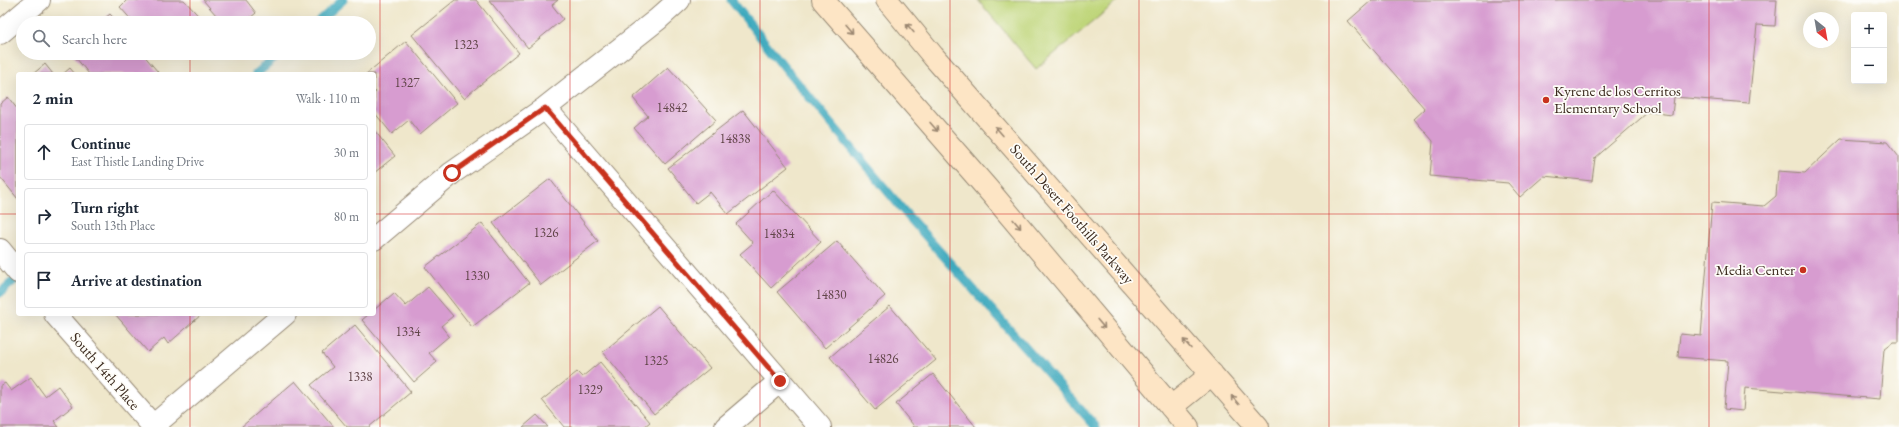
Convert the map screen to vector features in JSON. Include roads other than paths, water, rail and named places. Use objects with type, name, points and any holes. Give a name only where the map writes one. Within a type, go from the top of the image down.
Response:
[{"type":"street","points":[[20,16],[39,0]]},
{"type":"street","points":[[376,237],[452,173],[545,108],[658,19],[679,0]]},
{"type":"street","points":[[823,0],[992,194],[1188,427]]},
{"type":"street","name":"South Desert Foothills Parkway","points":[[887,0],[933,56],[1258,427]]},
{"type":"street","points":[[0,33],[16,19]]},
{"type":"street","points":[[545,108],[820,427]]},
{"type":"street","points":[[0,250],[16,269]]},
{"type":"street","name":"South 14th Place","points":[[57,316],[152,426]]},
{"type":"street","points":[[152,426],[283,316]]},
{"type":"street","points":[[1172,407],[1212,374]]},
{"type":"street","points":[[726,427],[780,381]]},
{"type":"waterway","points":[[325,16],[343,0]]},
{"type":"waterway","points":[[731,0],[908,216],[1096,427]]},
{"type":"waterway","points":[[258,72],[273,60]]},
{"type":"waterway","points":[[0,293],[16,279]]},
{"type":"place","name":"Kyrene de los Cerritos Elementary School","points":[[1546,100]]},
{"type":"place","name":"Media Center","points":[[1803,270]]}]
